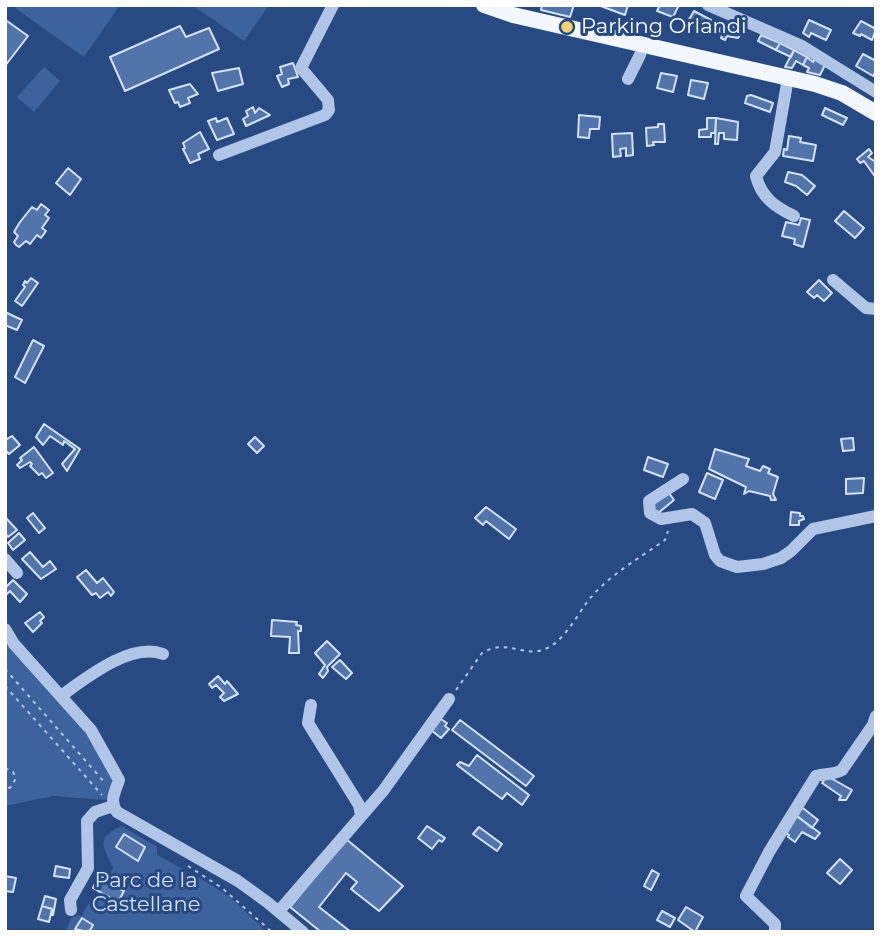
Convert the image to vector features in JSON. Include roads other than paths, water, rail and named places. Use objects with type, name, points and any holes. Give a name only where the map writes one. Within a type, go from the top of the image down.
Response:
[{"type":"main road","points":[[484,5],[513,15],[815,84],[842,93],[876,113]]},
{"type":"street","points":[[219,155],[325,115],[329,110],[328,100],[301,68],[333,5]]},
{"type":"street","points":[[708,5],[802,46],[876,92]]},
{"type":"street","points":[[788,78],[775,152],[756,176],[759,188],[767,199],[780,210],[794,216]]},
{"type":"street","points":[[833,280],[866,308],[876,309]]},
{"type":"street","points":[[683,479],[649,501],[650,513],[661,519],[692,514],[705,523],[715,555],[720,561],[737,567],[763,564],[781,558],[813,529],[876,516]]},
{"type":"street","points":[[5,558],[17,573]]},
{"type":"street","points":[[5,629],[14,644],[91,730],[119,780],[112,803],[86,821],[88,868],[70,900],[71,910]]},
{"type":"street","points":[[61,696],[118,659],[136,652],[152,650],[163,654]]},
{"type":"street","points":[[279,911],[383,791],[449,699]]},
{"type":"street","points":[[311,705],[309,723],[359,805],[361,816]]},
{"type":"street","points":[[775,932],[775,924],[746,896],[769,852],[817,776],[835,774],[842,770],[873,725],[876,716]]},
{"type":"street","points":[[112,803],[117,812],[238,881],[303,932]]},
{"type":"place","name":"Parking Orlandi","points":[[567,27]]},
{"type":"park label","name":"Parc de la Castellane","points":[[146,893]]}]
